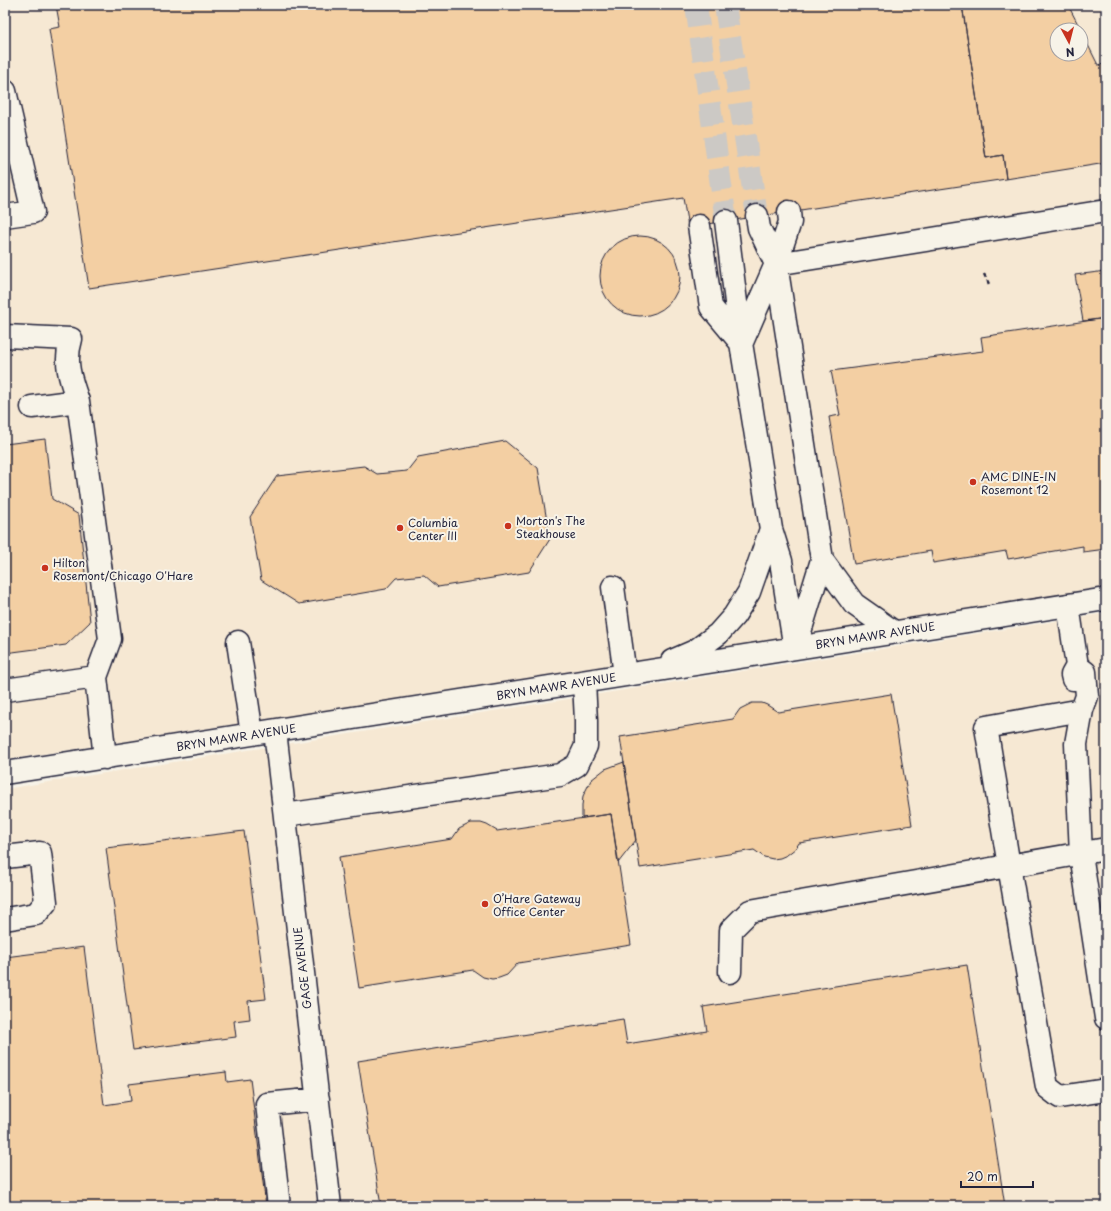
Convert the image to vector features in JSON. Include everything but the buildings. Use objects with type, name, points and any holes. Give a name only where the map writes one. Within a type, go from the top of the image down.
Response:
[{"type":"street","points":[[5,91],[9,131],[33,212],[5,216]]},
{"type":"street","points":[[742,343],[776,264],[790,222],[789,212]]},
{"type":"street","points":[[776,264],[1106,212]]},
{"type":"street","points":[[757,216],[759,228],[776,264],[822,560],[795,648]]},
{"type":"street","points":[[726,221],[742,343],[771,529],[781,561],[795,648]]},
{"type":"street","points":[[699,226],[711,307],[742,343]]},
{"type":"street","points":[[5,336],[70,338],[67,351],[70,380],[78,401],[110,639],[96,677],[104,758]]},
{"type":"street","points":[[32,407],[78,401]]},
{"type":"street","points":[[613,587],[634,674],[695,651],[718,634],[734,616],[749,592],[771,529]]},
{"type":"street","points":[[822,560],[854,604],[894,632]]},
{"type":"street","name":"BRYN MAWR AVENUE","points":[[5,773],[1106,599]]},
{"type":"street","points":[[1068,605],[1077,666],[1072,675],[1075,698],[1082,710],[1076,744],[1081,854],[1106,1018]]},
{"type":"street","points":[[238,642],[252,734]]},
{"type":"street","points":[[5,690],[96,677]]},
{"type":"street","points":[[285,815],[560,775],[577,765],[586,746],[584,682]]},
{"type":"street","points":[[1082,710],[986,727],[1046,1087],[1060,1097],[1106,1090]]},
{"type":"street","name":"GAGE AVENUE","points":[[275,731],[330,1206]]},
{"type":"street","points":[[730,972],[731,930],[750,911],[1106,849]]},
{"type":"street","points":[[5,857],[40,853],[46,902],[36,914],[5,919]]},
{"type":"street","points":[[279,1206],[267,1104],[318,1099]]},
{"type":"path","points":[[984,274],[989,284]]},
{"type":"shaded area","points":[[5,5],[1106,5],[1106,587],[777,641],[5,760]]},
{"type":"shaded area","points":[[1106,613],[1106,1206],[5,1206],[5,789]]},
{"type":"tunnel","points":[[696,5],[726,221]]},
{"type":"tunnel","points":[[725,5],[757,216]]},
{"type":"place","name":"AMC DINE-IN Rosemont 12","points":[[973,482]]},
{"type":"place","name":"Morton's The Steakhouse","points":[[508,526]]},
{"type":"place","name":"Columbia Center III","points":[[400,528]]},
{"type":"place","name":"Hilton Rosemont/Chicago O'Hare","points":[[45,568]]},
{"type":"place","name":"O’Hare Gateway Office Center","points":[[485,904]]}]
